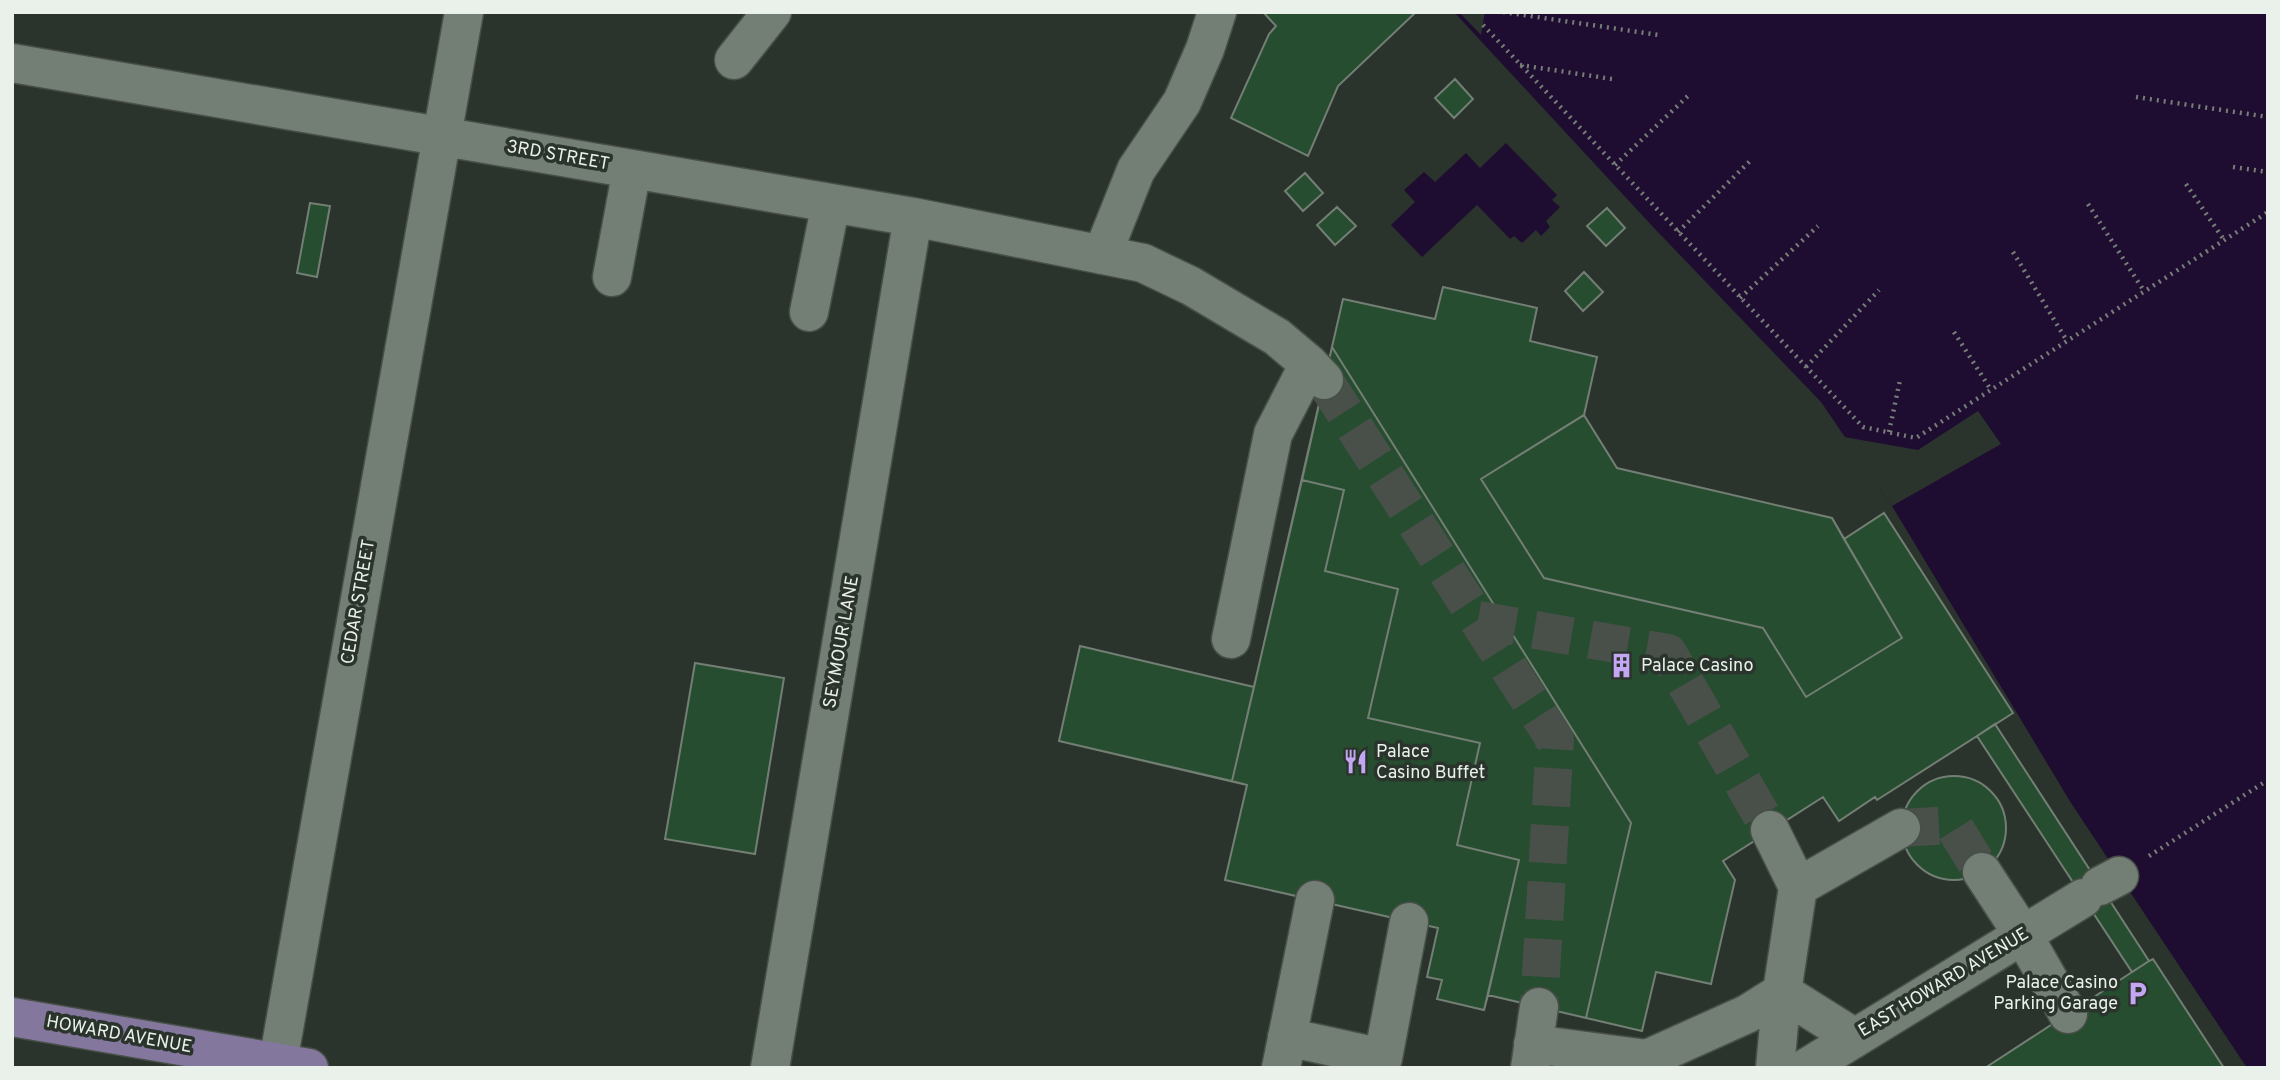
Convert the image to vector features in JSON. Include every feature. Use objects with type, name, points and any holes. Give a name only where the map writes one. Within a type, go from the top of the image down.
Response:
[{"type":"main road","name":"HOWARD AVENUE","points":[[12,1017],[288,1066]]},
{"type":"street","name":"CEDAR STREET","points":[[288,1066],[464,12]]},
{"type":"street","points":[[734,60],[772,12]]},
{"type":"street","points":[[1102,255],[1136,170],[1182,102],[1205,49],[1217,12]]},
{"type":"street","name":"3RD STREET","points":[[12,63],[914,217],[1143,263],[1191,286],[1277,337],[1317,372],[1273,434],[1231,639]]},
{"type":"street","points":[[612,277],[632,169]]},
{"type":"street","points":[[809,312],[831,203]]},
{"type":"street","name":"SEYMOUR LANE","points":[[770,1068],[914,217]]},
{"type":"street","points":[[1798,887],[1901,828]]},
{"type":"street","points":[[1770,830],[1798,887],[1782,992],[1776,1068]]},
{"type":"street","points":[[1982,872],[2023,935],[2068,1014]]},
{"type":"street","name":"EAST HOWARD AVENUE","points":[[1806,1068],[2101,886]]},
{"type":"street","points":[[1315,900],[1284,1053],[1383,1058],[1409,922]]},
{"type":"street","points":[[1782,992],[1854,1038]]},
{"type":"street","points":[[1534,1040],[1647,1059],[1747,1014],[1782,992]]},
{"type":"path","points":[[1503,12],[1659,34]]},
{"type":"path","points":[[1483,26],[1863,427],[1916,438],[2268,212]]},
{"type":"path","points":[[1520,65],[1612,79]]},
{"type":"path","points":[[1615,165],[1690,94]]},
{"type":"path","points":[[2136,97],[2268,117]]},
{"type":"path","points":[[1678,232],[1752,159]]},
{"type":"path","points":[[2233,167],[2268,172]]},
{"type":"path","points":[[2186,184],[2224,240]]},
{"type":"path","points":[[2088,204],[2144,291]]},
{"type":"path","points":[[1740,298],[1818,226]]},
{"type":"path","points":[[2013,252],[2067,341]]},
{"type":"path","points":[[1806,367],[1879,290]]},
{"type":"path","points":[[1954,332],[1991,390]]},
{"type":"path","points":[[1889,432],[1900,380]]},
{"type":"path","points":[[2101,886],[2268,780]]},
{"type":"shaded area","points":[[1454,12],[2268,12],[2268,1068],[2247,1068],[2071,803],[1892,506],[1821,402],[1654,228]]},
{"type":"shaded area","points":[[1506,143],[1557,195],[1552,200],[1560,207],[1546,221],[1550,227],[1541,236],[1536,230],[1522,243],[1514,236],[1510,239],[1477,205],[1422,257],[1391,225],[1415,202],[1404,190],[1424,172],[1435,182],[1466,153],[1480,168]]},
{"type":"pier","points":[[1459,12],[1485,12],[1481,35]]},
{"type":"pier","points":[[1978,411],[2001,444],[1892,506],[1844,437],[1918,450]]},
{"type":"building","points":[[1263,12],[1416,12],[1338,86],[1308,156],[1231,118],[1269,34],[1276,26]]},
{"type":"building","points":[[1455,79],[1473,99],[1454,118],[1435,98]]},
{"type":"building","points":[[1305,173],[1323,193],[1303,211],[1285,191]]},
{"type":"building","points":[[310,203],[330,206],[317,277],[297,273]]},
{"type":"building","points":[[1337,207],[1356,226],[1335,245],[1317,225]]},
{"type":"building","points":[[1607,208],[1625,228],[1606,246],[1587,226]]},
{"type":"building","points":[[1584,272],[1603,292],[1583,311],[1565,291]]},
{"type":"building","points":[[1443,287],[1537,308],[1530,341],[1597,357],[1584,415],[1481,479],[1544,578],[1763,628],[1806,697],[1902,638],[1844,539],[1884,513],[2013,713],[1877,800],[1875,797],[1839,821],[1823,797],[1723,861],[1735,880],[1711,984],[1656,972],[1642,1031],[1586,1018],[1631,823],[1332,347],[1343,299],[1435,319]]},
{"type":"building","name":"Palace Casino","points":[[1443,287],[1537,308],[1530,341],[1597,357],[1584,415],[1617,468],[1832,518],[1844,539],[1884,513],[2013,713],[1877,800],[1875,797],[1839,821],[1823,797],[1723,861],[1735,880],[1711,984],[1656,972],[1642,1031],[1488,995],[1484,1010],[1437,999],[1442,980],[1427,977],[1438,928],[1225,880],[1247,785],[1059,741],[1080,646],[1254,687],[1343,299],[1435,319]]},
{"type":"building","points":[[1332,347],[1631,823],[1586,1018],[1488,995],[1519,860],[1457,845],[1480,743],[1368,718],[1398,589],[1325,571],[1344,490],[1302,480]]},
{"type":"building","points":[[1584,415],[1617,468],[1832,518],[1902,638],[1806,697],[1763,628],[1544,578],[1481,479]]},
{"type":"building","name":"Palace Casino Buffet","points":[[1302,480],[1344,490],[1325,571],[1398,589],[1368,718],[1480,743],[1457,845],[1519,860],[1484,1010],[1437,999],[1442,980],[1427,977],[1438,928],[1225,880],[1247,785],[1232,781]]},
{"type":"building","points":[[1080,646],[1254,687],[1232,781],[1059,741]]},
{"type":"building","points":[[695,663],[784,678],[755,854],[665,839]]},
{"type":"building","points":[[1995,724],[2149,961],[2132,972],[1977,736]]},
{"type":"building","points":[[1954,776],[1974,780],[1991,791],[2002,808],[2006,828],[2002,848],[1991,865],[1974,876],[1954,880],[1934,876],[1917,865],[1906,848],[1902,828],[1906,808],[1917,791],[1934,780]]},
{"type":"building","name":"Palace Casino Parking Garage","points":[[2153,959],[2224,1068],[1985,1068],[2149,961]]},
{"type":"tunnel","points":[[1324,380],[1555,740],[1539,1007]]},
{"type":"tunnel","points":[[1478,620],[1668,653],[1770,830]]},
{"type":"tunnel","points":[[1901,828],[1953,825],[1982,872]]},
{"type":"place","name":"Palace Casino","points":[[1621,666]]},
{"type":"place","name":"Palace Casino Buffet","points":[[1356,762]]},
{"type":"place","name":"Palace Casino Parking Garage","points":[[2138,993]]}]
